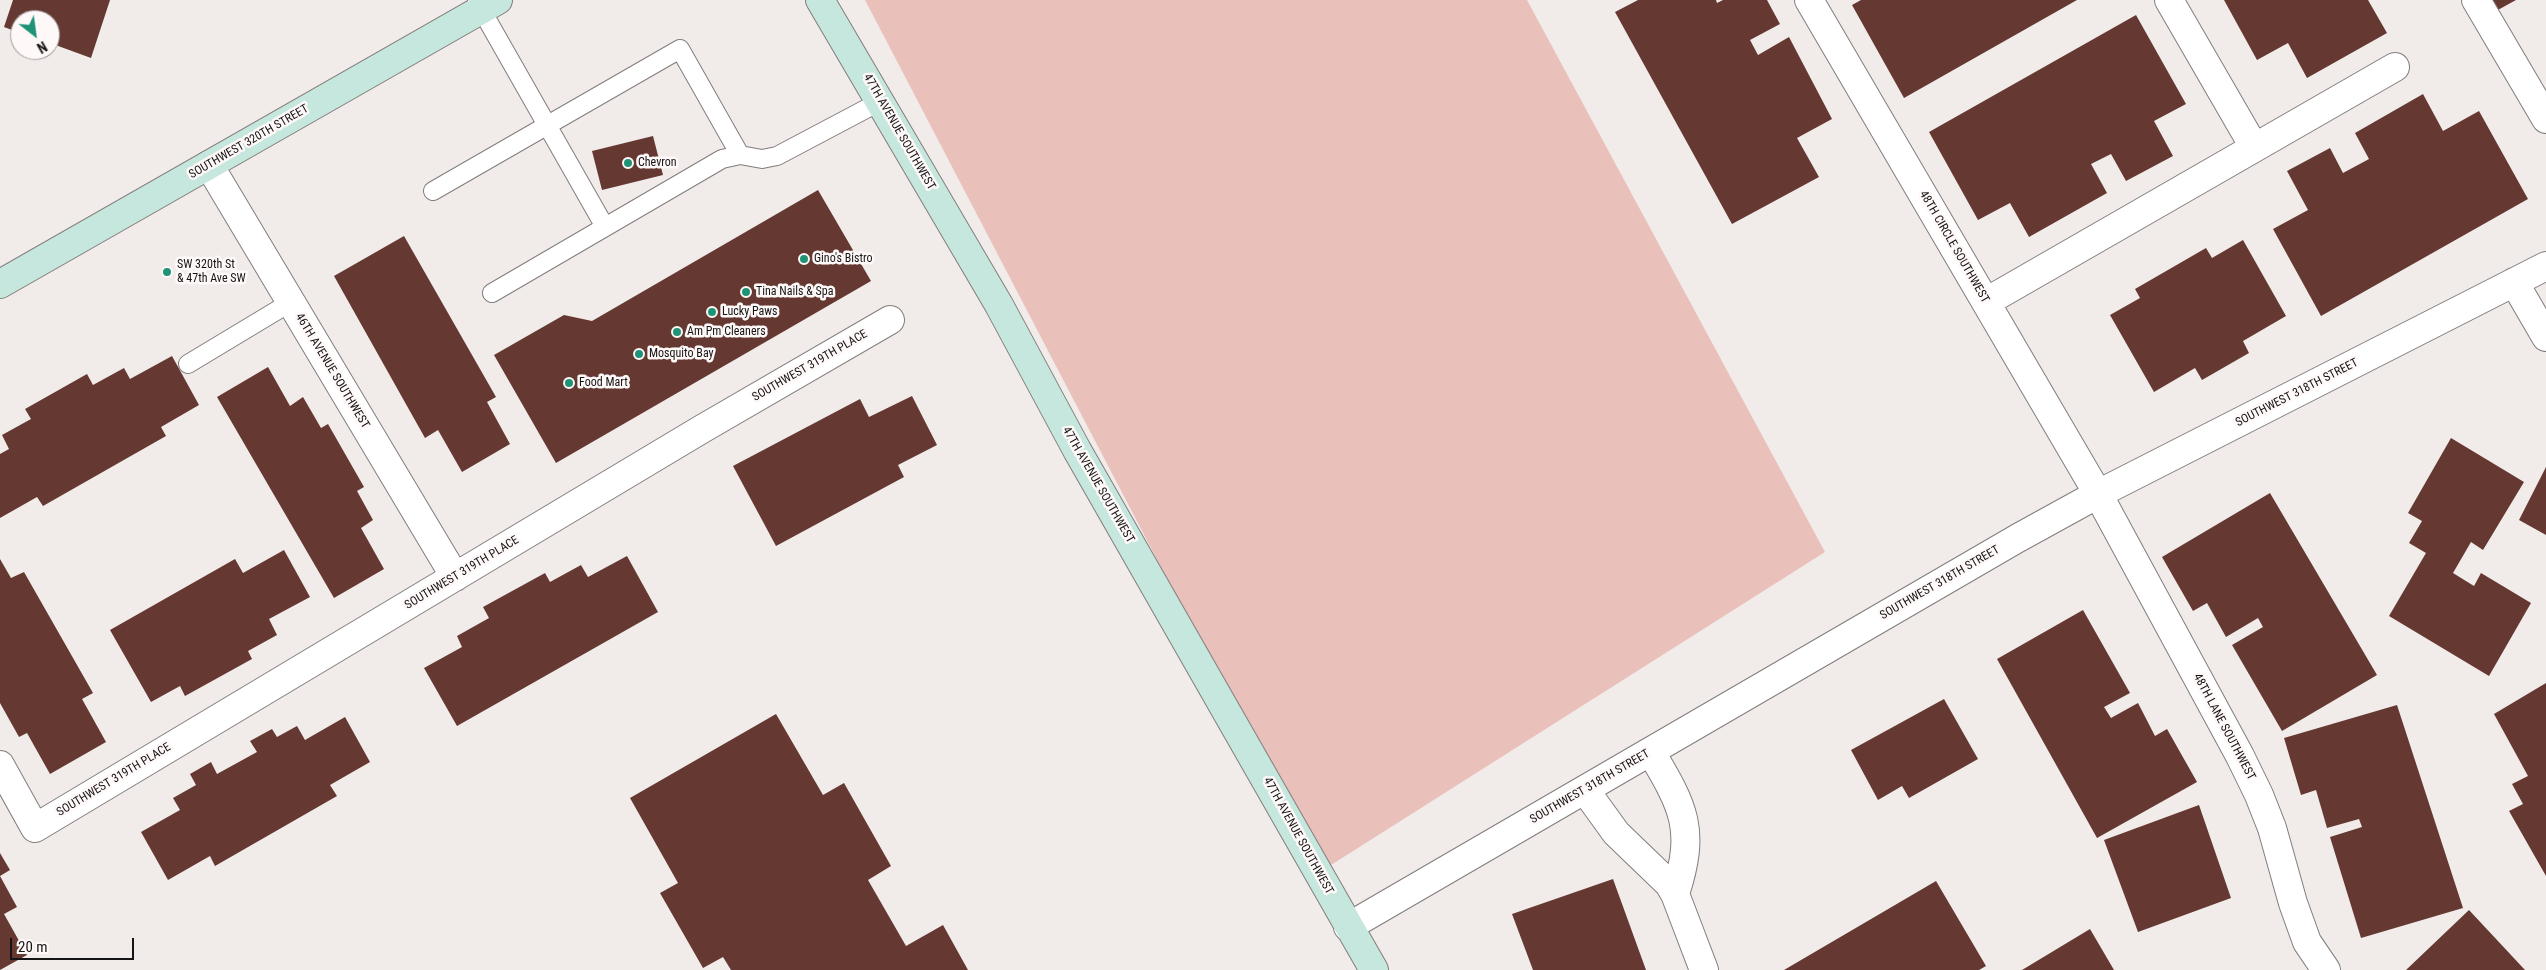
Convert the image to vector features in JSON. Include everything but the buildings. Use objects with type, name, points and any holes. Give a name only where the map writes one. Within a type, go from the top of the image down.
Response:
[{"type":"main road","name":"47TH AVENUE SOUTHWEST","points":[[820,0],[999,305],[1077,450],[1315,863],[1348,927],[1374,970]]},
{"type":"main road","name":"SOUTHWEST 320TH STREET","points":[[0,284],[209,165],[485,3]]},
{"type":"street","name":"48TH CIRCLE SOUTHWEST","points":[[1809,0],[2098,494]]},
{"type":"street","points":[[2169,0],[2254,147]]},
{"type":"street","points":[[2476,0],[2546,119]]},
{"type":"street","points":[[1986,302],[2395,67]]},
{"type":"street","name":"46TH AVENUE SOUTHWEST","points":[[209,165],[455,576]]},
{"type":"street","name":"SOUTHWEST 318TH STREET","points":[[1348,927],[2010,543],[2098,494],[2546,266]]},
{"type":"street","points":[[2514,282],[2546,337]]},
{"type":"street","name":"SOUTHWEST 319TH PLACE","points":[[0,766],[35,828],[455,576],[890,320]]},
{"type":"street","name":"48TH LANE SOUTHWEST","points":[[2098,494],[2259,795],[2272,828],[2293,903],[2307,942],[2326,970]]},
{"type":"street","points":[[1651,752],[1670,784],[1684,822],[1687,853],[1675,894]]},
{"type":"street","points":[[1585,790],[1616,833],[1660,874],[1675,894],[1704,970]]},
{"type":"lane","points":[[485,3],[547,126],[605,227]]},
{"type":"lane","points":[[433,191],[680,49],[740,155]]},
{"type":"lane","points":[[492,293],[722,159],[740,155],[762,159],[777,156],[881,101]]},
{"type":"lane","points":[[188,364],[291,302]]},
{"type":"shaded area","points":[[865,0],[1527,0],[1825,552],[1320,872]]},
{"type":"place","name":"Chevron","points":[[628,163]]},
{"type":"place","name":"Gino's Bistro","points":[[804,259]]},
{"type":"place","name":"SW 320th St & 47th Ave SW","points":[[167,272]]},
{"type":"place","name":"Tina Nails & Spa","points":[[746,292]]},
{"type":"place","name":"Lucky Paws","points":[[712,312]]},
{"type":"place","name":"Am Pm Cleaners","points":[[677,332]]},
{"type":"place","name":"Mosquito Bay","points":[[639,354]]},
{"type":"place","name":"Food Mart","points":[[569,383]]}]
